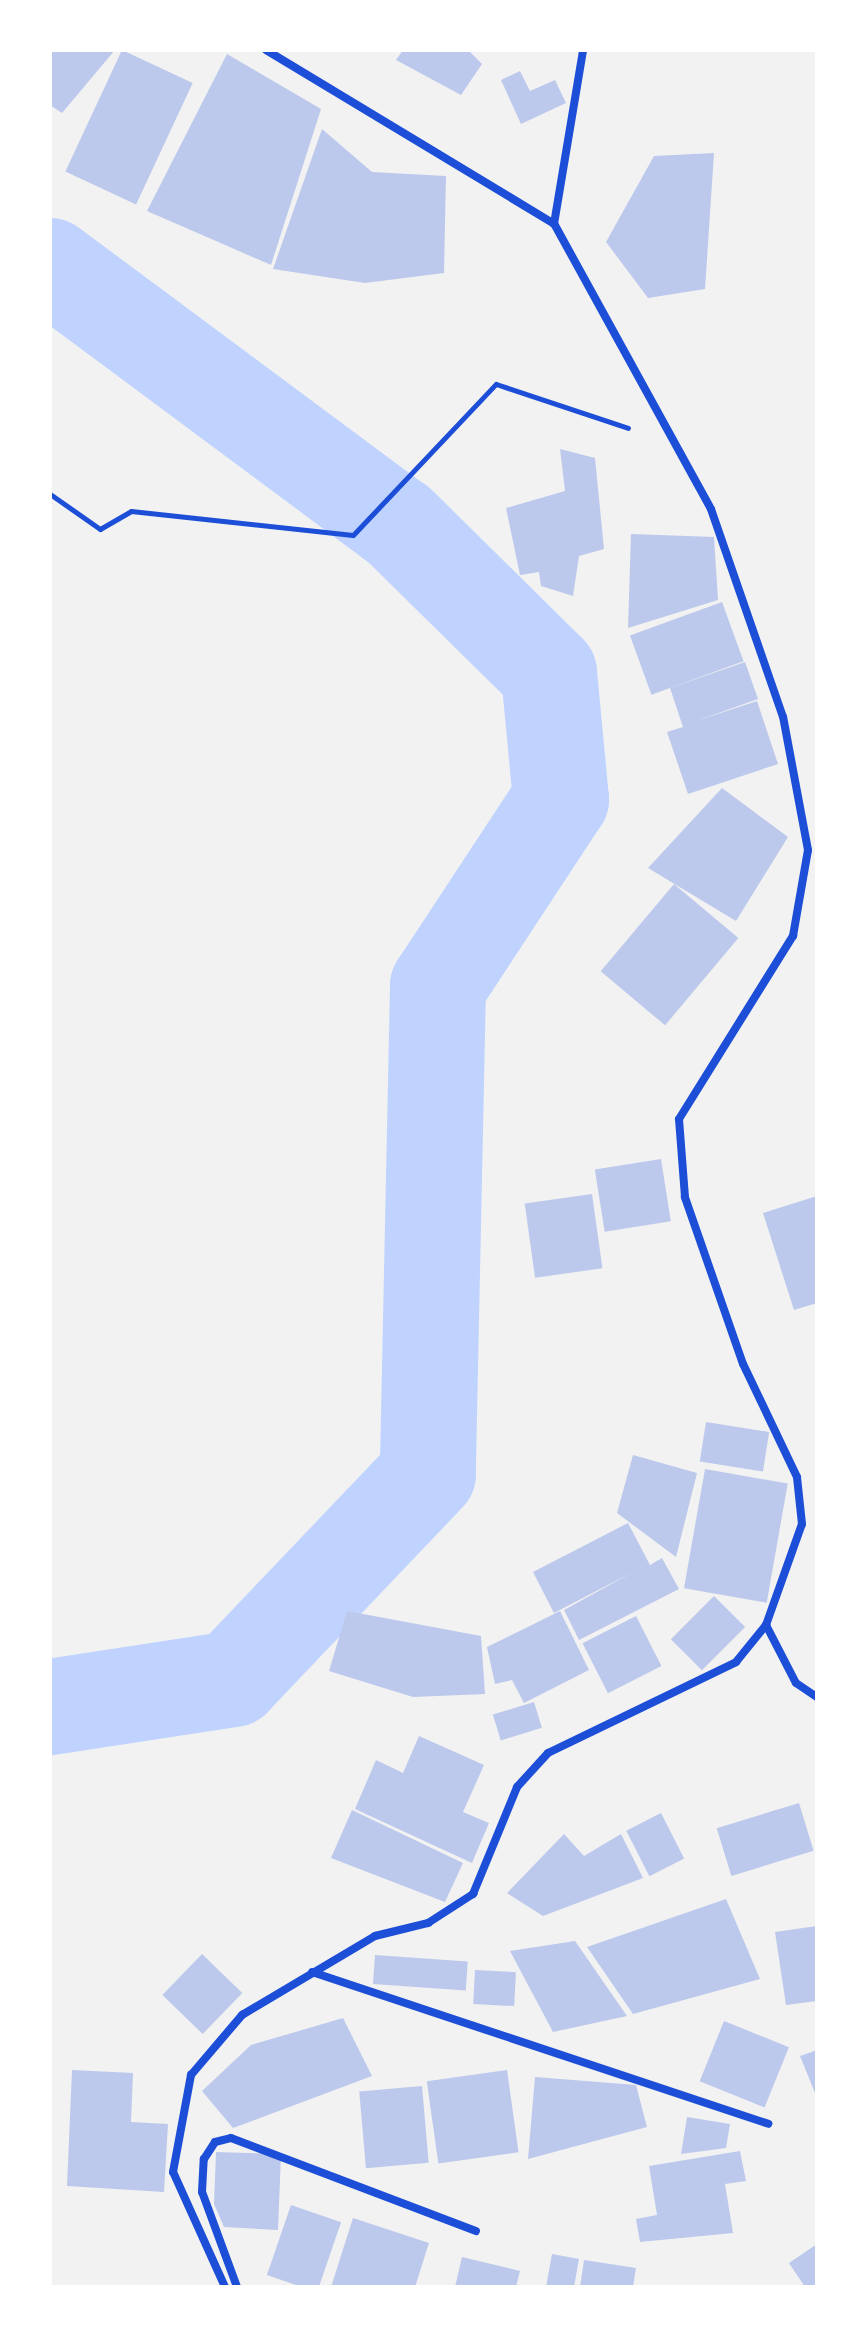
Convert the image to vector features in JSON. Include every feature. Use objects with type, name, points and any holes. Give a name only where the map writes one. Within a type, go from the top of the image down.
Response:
[{"type":"street","points":[[225,2287],[173,2172],[191,2075],[242,2015],[375,1936],[428,1923],[473,1894],[517,1787],[548,1753],[736,1662],[766,1625],[802,1524],[797,1477],[743,1364],[685,1197],[679,1119],[793,936],[808,850],[783,717],[711,509],[670,442],[554,224],[266,50]]},
{"type":"street","points":[[554,224],[583,50]]},
{"type":"street","points":[[766,1625],[796,1683],[817,1697]]},
{"type":"street","points":[[312,1972],[768,2124]]},
{"type":"street","points":[[237,2287],[202,2192],[204,2159],[215,2142],[231,2138],[476,2231]]},
{"type":"path","points":[[50,494],[100,529],[131,511],[353,535],[496,384],[670,442]]},
{"type":"building","points":[[50,50],[115,50],[62,113],[50,105]]},
{"type":"building","points":[[122,50],[193,83],[136,204],[65,171]]},
{"type":"building","points":[[403,50],[468,50],[482,64],[461,95],[396,60]]},
{"type":"building","points":[[227,54],[321,109],[271,265],[147,211]]},
{"type":"building","points":[[520,71],[530,91],[555,80],[566,103],[521,124],[501,80]]},
{"type":"building","points":[[322,129],[372,172],[446,176],[444,273],[365,283],[273,269]]},
{"type":"building","points":[[714,153],[705,289],[648,298],[606,242],[654,156]]},
{"type":"building","points":[[560,449],[595,458],[604,549],[579,556],[573,596],[541,586],[539,572],[520,575],[506,508],[565,491]]},
{"type":"building","points":[[631,534],[714,537],[718,600],[628,628]]},
{"type":"building","points":[[722,602],[744,661],[651,695],[630,636]]},
{"type":"building","points":[[745,662],[758,699],[696,721],[757,701],[778,764],[688,794],[667,732],[683,727],[670,688]]},
{"type":"building","points":[[722,788],[788,837],[736,921],[648,868]]},
{"type":"building","points":[[674,884],[738,938],[665,1025],[601,971]]},
{"type":"building","points":[[661,1159],[671,1221],[605,1232],[595,1169]]},
{"type":"building","points":[[592,1194],[602,1268],[535,1278],[525,1203]]},
{"type":"building","points":[[817,1196],[817,1303],[794,1310],[763,1213]]},
{"type":"building","points":[[706,1422],[769,1432],[763,1472],[700,1462]]},
{"type":"building","points":[[633,1455],[697,1473],[676,1557],[617,1513]]},
{"type":"building","points":[[705,1469],[788,1484],[767,1603],[684,1588]]},
{"type":"building","points":[[628,1523],[650,1565],[662,1558],[679,1589],[579,1640],[564,1610],[633,1572],[554,1613],[533,1572]]},
{"type":"building","points":[[714,1596],[745,1627],[702,1670],[671,1639]]},
{"type":"building","points":[[347,1611],[481,1636],[485,1694],[413,1697],[329,1671]]},
{"type":"building","points":[[560,1611],[589,1670],[524,1703],[512,1680],[495,1684],[487,1647]]},
{"type":"building","points":[[636,1616],[661,1666],[608,1693],[583,1643]]},
{"type":"building","points":[[534,1702],[542,1728],[501,1740],[493,1715]]},
{"type":"building","points":[[419,1736],[484,1765],[463,1812],[489,1823],[472,1863],[355,1809],[376,1760],[403,1773]]},
{"type":"building","points":[[799,1803],[814,1851],[731,1876],[717,1828]]},
{"type":"building","points":[[352,1810],[463,1863],[445,1902],[331,1858]]},
{"type":"building","points":[[661,1813],[684,1858],[649,1876],[626,1831]]},
{"type":"building","points":[[564,1834],[584,1856],[621,1834],[643,1878],[543,1916],[507,1893]]},
{"type":"building","points":[[726,1899],[760,1979],[633,2014],[587,1947]]},
{"type":"building","points":[[817,1926],[817,2001],[786,2005],[775,1932]]},
{"type":"building","points":[[575,1941],[627,2016],[553,2032],[510,1951]]},
{"type":"building","points":[[202,1954],[242,1993],[203,2034],[162,1995]]},
{"type":"building","points":[[375,1955],[468,1961],[466,1990],[373,1984]]},
{"type":"building","points":[[475,1970],[516,1972],[514,2006],[473,2004]]},
{"type":"building","points":[[343,2018],[372,2076],[233,2128],[202,2091],[251,2045]]},
{"type":"building","points":[[724,2021],[789,2047],[765,2107],[700,2081]]},
{"type":"building","points":[[817,2050],[817,2098],[800,2056]]},
{"type":"building","points":[[72,2070],[133,2073],[131,2122],[168,2124],[164,2192],[67,2186]]},
{"type":"building","points":[[507,2070],[519,2152],[438,2163],[427,2081]]},
{"type":"building","points":[[535,2077],[636,2085],[647,2127],[528,2159]]},
{"type":"building","points":[[422,2086],[429,2163],[366,2168],[359,2091]]},
{"type":"building","points":[[687,2117],[730,2124],[726,2148],[681,2154]]},
{"type":"building","points":[[740,2151],[746,2181],[725,2184],[733,2233],[640,2242],[636,2219],[657,2215],[649,2166]]},
{"type":"building","points":[[216,2152],[281,2154],[278,2230],[224,2227],[214,2204]]},
{"type":"building","points":[[291,2205],[341,2222],[319,2287],[302,2287],[267,2275]]},
{"type":"building","points":[[353,2218],[429,2243],[415,2287],[331,2287]]},
{"type":"building","points":[[817,2244],[817,2287],[805,2287],[789,2263]]},
{"type":"building","points":[[552,2254],[579,2259],[574,2287],[546,2287]]},
{"type":"building","points":[[462,2257],[520,2271],[516,2287],[455,2287]]},
{"type":"building","points":[[584,2260],[636,2268],[633,2287],[580,2287]]},
{"type":"waterway","points":[[50,266],[398,524],[549,673],[561,799],[438,986],[428,1474],[233,1679],[50,1707]]}]
